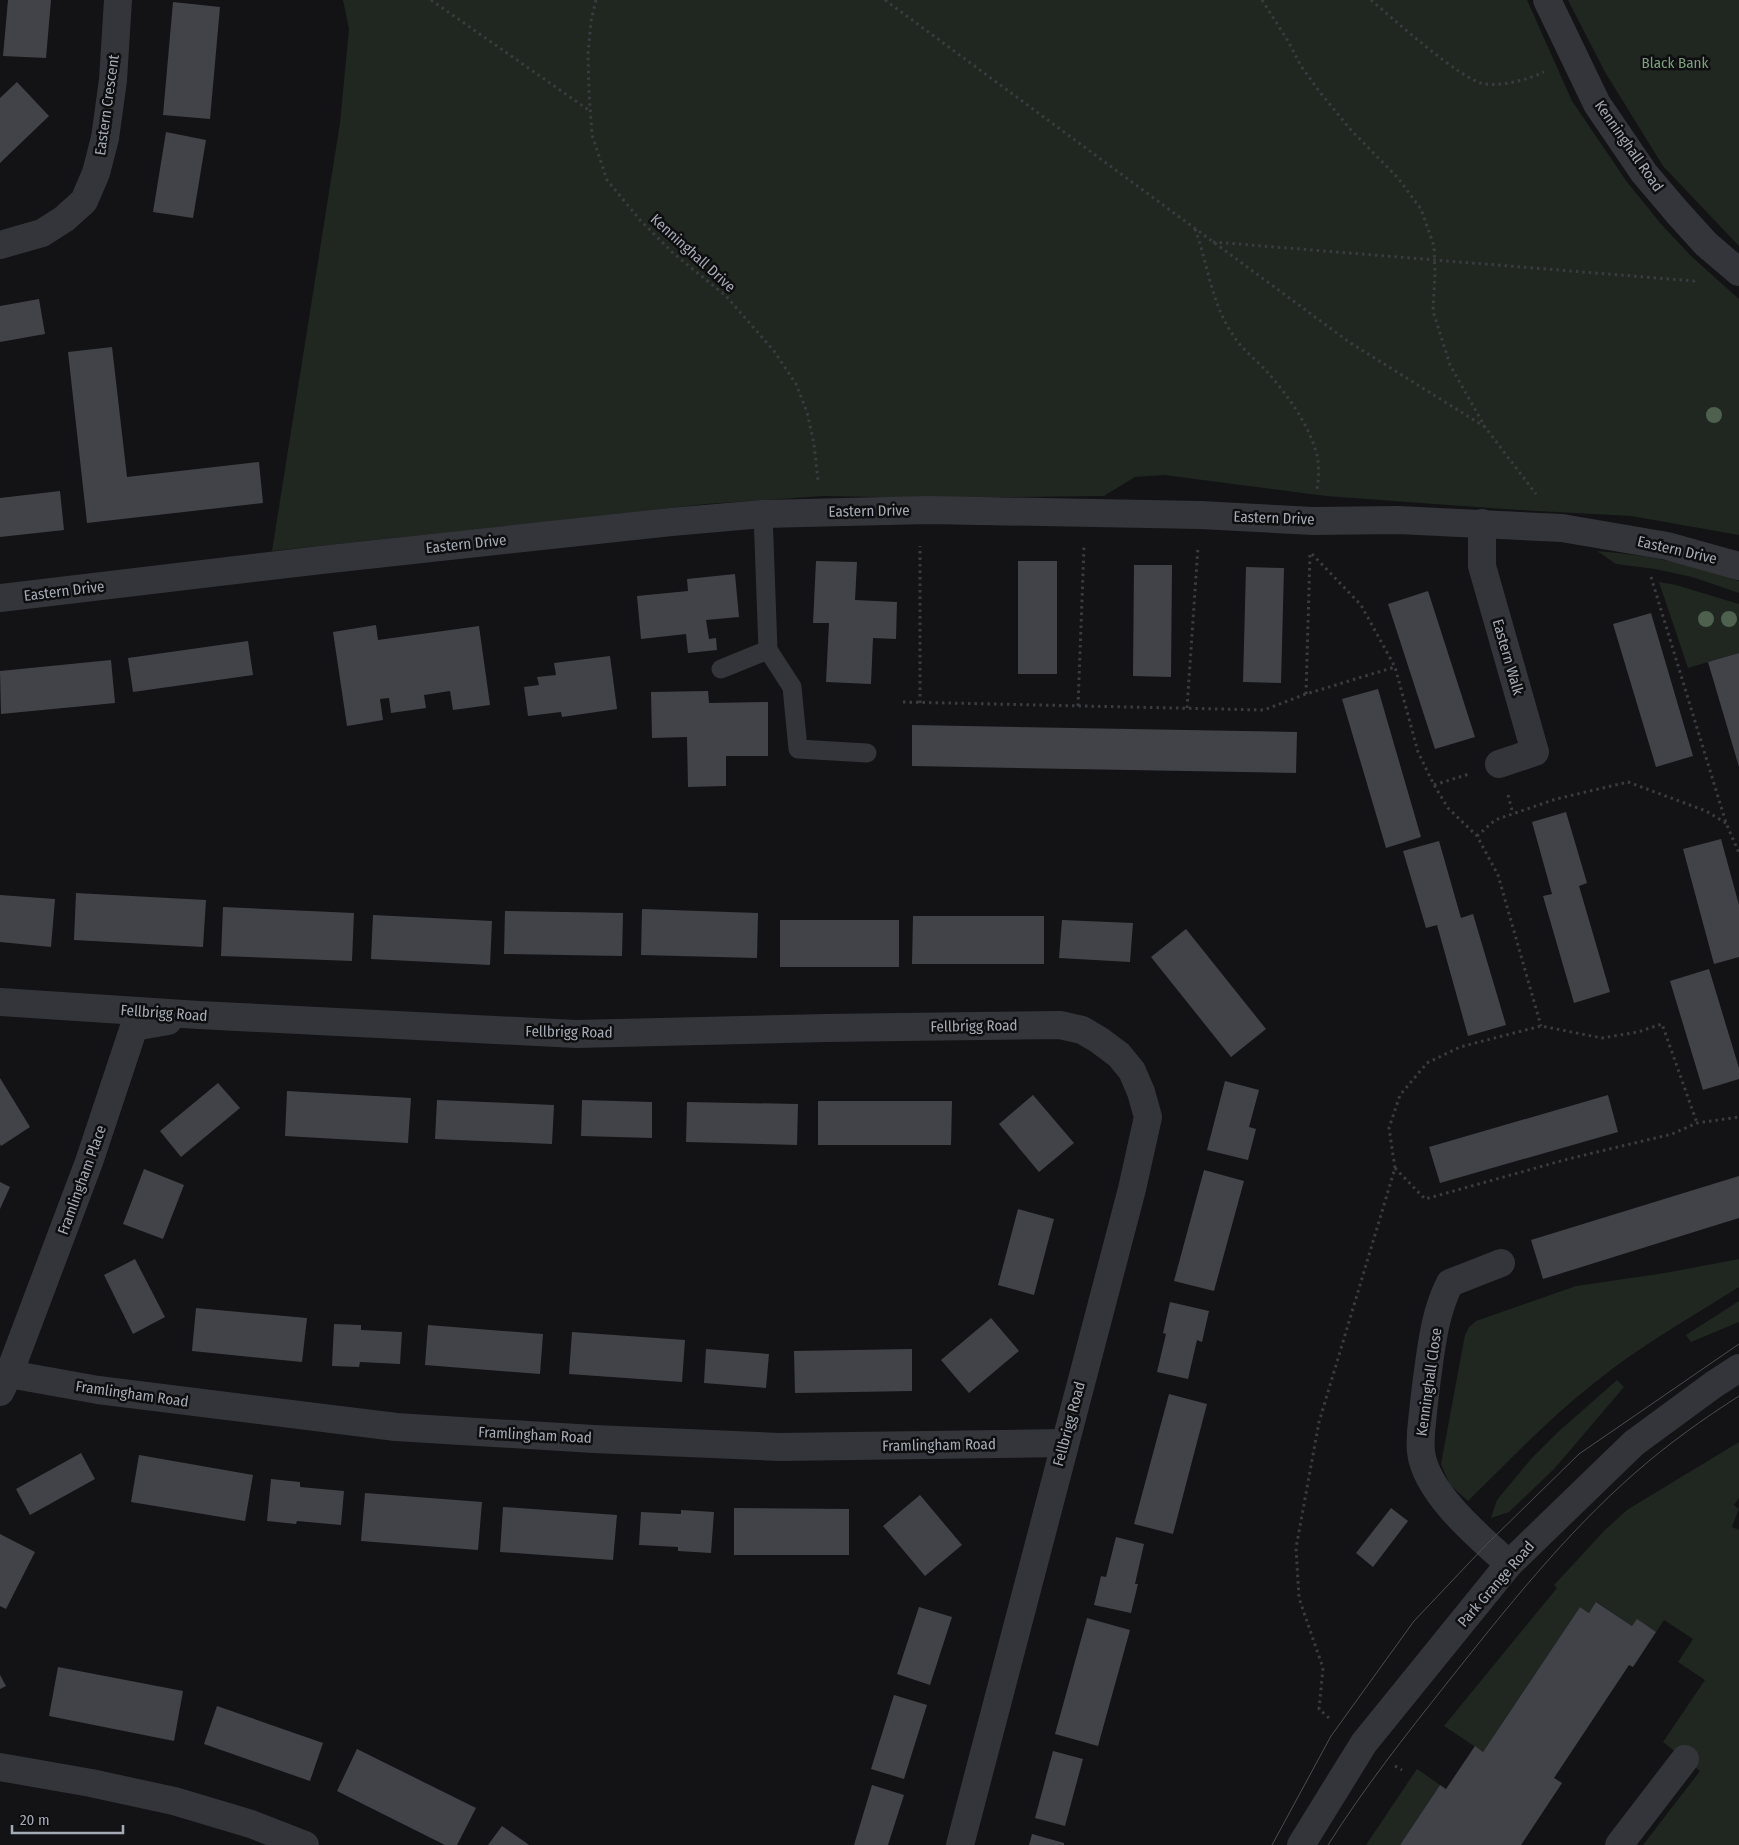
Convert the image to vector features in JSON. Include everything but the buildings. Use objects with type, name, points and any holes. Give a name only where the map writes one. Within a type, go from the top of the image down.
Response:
[{"type":"street","name":"Eastern Crescent","points":[[0,245],[42,233],[84,201],[96,173],[105,138],[113,80],[118,0]]},
{"type":"street","name":"Kenninghall Road","points":[[1547,0],[1597,104],[1644,173],[1677,212],[1731,266]]},
{"type":"street","name":"Eastern Drive","points":[[0,598],[671,522],[763,514],[928,510],[1200,515],[1313,521],[1398,520],[1562,528],[1667,546],[1739,566]]},
{"type":"street","name":"Eastern Walk","points":[[1482,523],[1482,566],[1535,752],[1499,764]]},
{"type":"street","name":"Fellbrigg Road","points":[[0,1002],[199,1015],[576,1034],[1060,1025],[1082,1030],[1099,1040],[1119,1056],[1132,1071],[1141,1092],[1148,1117],[1132,1189],[960,1845]]},
{"type":"street","name":"Framlingham Place","points":[[4,1383],[89,1162],[134,1026],[199,1015]]},
{"type":"street","name":"Kenninghall Close","points":[[1501,1263],[1450,1283],[1441,1301],[1431,1348],[1422,1410],[1420,1451],[1426,1471],[1439,1494],[1509,1564]]},
{"type":"street","name":"Park Grange Road","points":[[1301,1845],[1364,1743],[1509,1564],[1634,1443],[1739,1368]]},
{"type":"street","name":"Framlingham Road","points":[[4,1383],[98,1390],[396,1427],[612,1440],[779,1447],[1064,1443]]},
{"type":"street","points":[[1619,1845],[1685,1759]]},
{"type":"street","points":[[0,1767],[91,1783],[174,1801],[251,1824],[305,1845]]},
{"type":"lane","points":[[763,514],[768,650],[792,687],[798,749],[867,752]]},
{"type":"lane","points":[[720,669],[768,650]]},
{"type":"path","points":[[431,0],[590,111]]},
{"type":"path","name":"Kenninghall Drive","points":[[596,0],[591,21],[588,54],[590,111],[592,135],[607,180],[640,220],[673,253],[726,296],[774,350],[796,384],[807,412],[814,444],[821,512]]},
{"type":"path","points":[[885,0],[1348,342],[1485,428]]},
{"type":"path","points":[[1262,0],[1288,41],[1301,66],[1319,91],[1350,129],[1398,178],[1421,208],[1434,246],[1433,311],[1450,365],[1485,428],[1562,528]]},
{"type":"path","points":[[1371,0],[1461,74],[1483,84],[1521,81],[1575,60]]},
{"type":"path","points":[[1194,228],[1218,308],[1233,336],[1291,400],[1307,430],[1317,456],[1317,495]]},
{"type":"path","points":[[1213,242],[1694,281],[1731,266]]},
{"type":"path","points":[[1078,706],[1086,513]]},
{"type":"path","points":[[1187,708],[1200,515]]},
{"type":"path","points":[[920,546],[920,703]]},
{"type":"path","points":[[1306,694],[1310,552],[1361,605],[1395,667],[1418,752],[1434,785],[1448,808],[1477,836],[1490,857],[1498,875],[1540,1026]]},
{"type":"path","points":[[1650,574],[1726,823],[1739,853]]},
{"type":"path","points":[[903,702],[1264,710],[1306,694],[1395,667]]},
{"type":"path","points":[[1477,836],[1495,820],[1556,799],[1628,782],[1706,811],[1726,823]]},
{"type":"path","points":[[1395,1168],[1425,1199],[1568,1159],[1672,1134],[1696,1123],[1739,1118]]},
{"type":"path","points":[[1395,1766],[1402,1770]]},
{"type":"green space","points":[[343,0],[1527,0],[1572,101],[1627,182],[1661,224],[1691,256],[1739,299],[1739,535],[1631,516],[1326,496],[1164,475],[1135,477],[1104,496],[938,498],[823,496],[706,504],[272,551],[340,123],[349,29]]},
{"type":"green space","name":"Black Bank","points":[[1568,0],[1739,0],[1739,246],[1663,166],[1605,72]]},
{"type":"green space","points":[[1597,551],[1652,558],[1704,570],[1739,581],[1739,593],[1692,577],[1655,569],[1616,564]]},
{"type":"green space","points":[[1659,582],[1676,585],[1739,604],[1739,653],[1688,668]]},
{"type":"green space","points":[[1739,1259],[1739,1287],[1646,1345],[1610,1370],[1544,1426],[1468,1501],[1450,1485],[1441,1464],[1465,1335],[1469,1327],[1476,1321],[1576,1286],[1665,1273]]},
{"type":"green space","points":[[1739,1301],[1739,1322],[1691,1342],[1686,1335]]},
{"type":"green space","points":[[1617,1380],[1624,1387],[1555,1468],[1509,1512],[1491,1518],[1497,1500],[1531,1459],[1558,1432]]},
{"type":"green space","points":[[1739,1442],[1739,1498],[1734,1505],[1739,1509],[1732,1527],[1739,1530],[1739,1845],[1643,1845],[1700,1771],[1663,1742],[1705,1680],[1678,1662],[1693,1639],[1664,1620],[1656,1632],[1632,1626],[1597,1602],[1589,1613],[1580,1607],[1483,1752],[1444,1726],[1557,1588],[1554,1585],[1605,1530],[1627,1510]]},
{"type":"green space","points":[[1417,1769],[1440,1785],[1400,1845],[1366,1845]]},
{"type":"tram line","points":[[1272,1845],[1331,1736],[1414,1621],[1487,1544],[1579,1454],[1739,1344]]},
{"type":"tram line","points":[[1328,1845],[1370,1783],[1416,1723],[1560,1547],[1610,1496],[1648,1462],[1686,1432],[1739,1396]]}]
